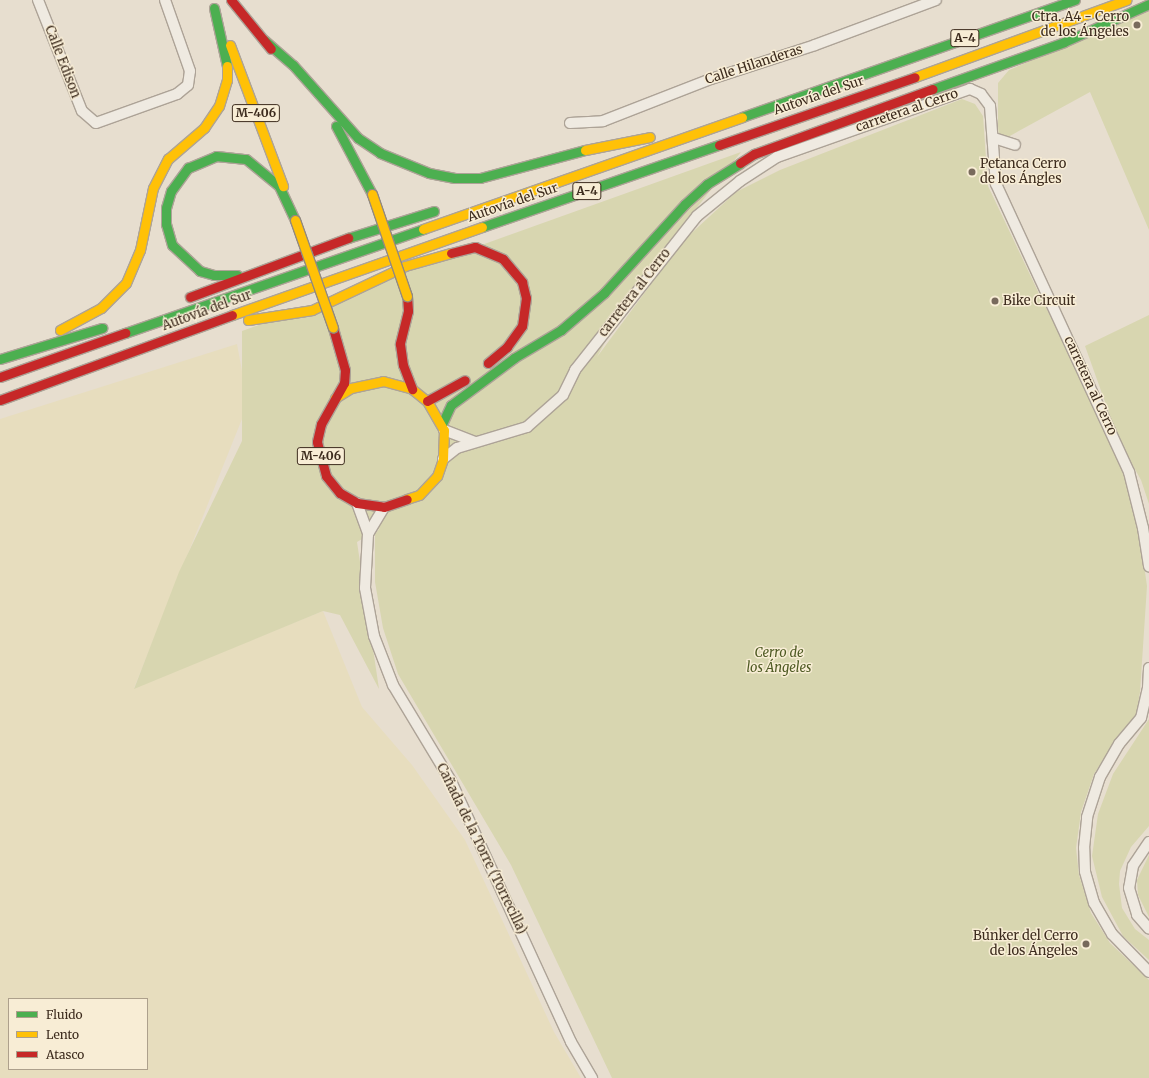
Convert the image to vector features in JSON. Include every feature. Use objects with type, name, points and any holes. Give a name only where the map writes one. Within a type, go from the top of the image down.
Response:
[{"type":"highway","points":[[231,0],[331,120],[347,144],[372,194],[407,296],[408,311],[400,344],[403,365],[412,389]]},
{"type":"highway","name":"Autovía del Sur","points":[[0,377],[1075,0]]},
{"type":"highway","name":"Autovía del Sur","points":[[0,400],[271,301],[980,54],[1126,0]]},
{"type":"highway","points":[[0,353],[78,323],[102,308],[126,283],[140,250],[153,188],[168,159],[204,128],[219,106],[226,80],[227,55],[212,4]]},
{"type":"highway","name":"M-406","points":[[212,4],[238,63],[333,328],[345,370],[344,383],[321,424],[317,442],[326,476],[340,493],[357,503],[384,507],[419,495],[437,476],[443,459],[443,427]]},
{"type":"highway","points":[[443,427],[451,405],[514,358],[561,330],[604,293],[685,204],[707,184],[754,154],[1000,66],[1149,4]]},
{"type":"highway","points":[[264,40],[293,65],[358,138],[380,154],[429,174],[455,178],[480,178],[619,141],[654,135],[562,167]]},
{"type":"highway","points":[[770,96],[800,86],[842,81]]},
{"type":"highway","points":[[254,272],[214,275],[186,262],[172,245],[166,224],[166,208],[171,191],[179,178],[188,168],[216,156],[246,159],[279,186],[295,220]]},
{"type":"highway","points":[[178,302],[254,272],[444,208]]},
{"type":"highway","points":[[48,383],[107,368],[255,317],[312,310],[405,266],[475,247],[503,259],[514,269],[522,282],[526,298],[522,326],[516,337],[482,368]]},
{"type":"highway","points":[[0,358],[115,324]]},
{"type":"highway","points":[[427,401],[455,388],[471,376]]},
{"type":"highway","points":[[335,398],[350,388],[383,381],[412,389],[427,401],[443,427]]},
{"type":"street","name":"Calle Edison","points":[[38,0],[82,111],[91,122],[103,123],[177,94],[188,85],[190,71],[165,0]]},
{"type":"street","name":"Calle Hilanderas","points":[[570,123],[603,121],[711,79],[815,45],[936,0]]},
{"type":"street","name":"carretera al Cerro","points":[[443,459],[458,448],[527,427],[563,395],[575,370],[697,216],[740,181],[778,157],[970,89],[981,94],[990,106],[994,138],[996,184],[1129,472],[1143,528],[1149,567]]},
{"type":"street","points":[[994,138],[1015,145]]},
{"type":"street","points":[[443,427],[475,442]]},
{"type":"street","name":"Cañada de la Torre (Torrecilla)","points":[[357,503],[368,534],[365,588],[374,636],[393,685],[451,781],[571,1042],[592,1078]]},
{"type":"street","points":[[368,534],[384,507]]},
{"type":"street","points":[[1149,668],[1148,688],[1141,718],[1100,777],[1087,817],[1084,848],[1085,871],[1094,903],[1112,934],[1149,972]]},
{"type":"street","points":[[1149,842],[1133,866],[1129,888],[1137,915],[1149,929]]},
{"type":"shaded area","points":[[237,344],[248,404],[134,688],[323,611],[362,707],[412,765],[465,840],[554,1032],[581,1078],[0,1078],[0,419]]},
{"type":"green space","points":[[1149,10],[1149,230],[1090,92],[1008,137],[999,138],[998,83],[1009,70]]},
{"type":"green space","name":"Cerro de los Ángeles","points":[[962,99],[975,104],[983,116],[988,186],[1042,300],[1121,452],[1137,516],[1147,586],[1140,692],[1136,718],[1117,738],[1094,774],[1081,812],[1076,848],[1079,875],[1091,913],[1110,943],[1149,980],[1149,1078],[612,1078],[511,865],[398,674],[383,628],[375,582],[375,534],[380,528],[357,542],[379,689],[340,615],[323,611],[134,689],[179,572],[242,441],[242,331],[741,152],[637,283],[597,357],[683,241],[736,192],[780,170]]},
{"type":"green space","points":[[1149,315],[1149,504],[1141,480],[1119,441],[1085,346]]},
{"type":"green space","points":[[1149,719],[1149,826],[1131,847],[1120,871],[1119,884],[1122,908],[1135,929],[1149,940],[1149,960],[1123,936],[1102,897],[1092,856],[1098,814],[1113,774]]},
{"type":"green space","points":[[1149,855],[1149,917],[1138,895],[1137,880]]},
{"type":"traffic: fast","points":[[742,117],[1075,0]]},
{"type":"traffic: fast","points":[[933,89],[1064,42],[1149,4]]},
{"type":"traffic: fast","points":[[214,8],[227,66]]},
{"type":"traffic: fast","points":[[264,40],[293,65],[358,138],[380,153],[429,173],[455,178],[480,178],[585,150]]},
{"type":"traffic: fast","points":[[336,126],[372,194]]},
{"type":"traffic: fast","points":[[482,227],[719,145]]},
{"type":"traffic: fast","points":[[237,275],[214,275],[200,271],[172,245],[166,224],[166,208],[171,191],[188,168],[216,156],[246,159],[279,186],[295,220]]},
{"type":"traffic: fast","points":[[442,424],[451,405],[514,358],[561,330],[604,293],[685,204],[707,184],[740,163]]},
{"type":"traffic: fast","points":[[348,238],[434,211]]},
{"type":"traffic: fast","points":[[125,333],[423,229]]},
{"type":"traffic: fast","points":[[0,359],[102,328]]},
{"type":"traffic: slow","points":[[915,77],[1126,0]]},
{"type":"traffic: slow","points":[[230,45],[283,186]]},
{"type":"traffic: slow","points":[[60,330],[101,308],[126,283],[140,250],[153,188],[168,159],[204,128],[219,106],[227,80],[227,66]]},
{"type":"traffic: slow","points":[[423,229],[742,117]]},
{"type":"traffic: slow","points":[[585,150],[650,137]]},
{"type":"traffic: slow","points":[[372,194],[407,296]]},
{"type":"traffic: slow","points":[[295,220],[333,328]]},
{"type":"traffic: slow","points":[[232,315],[482,227]]},
{"type":"traffic: slow","points":[[248,320],[312,310],[405,266],[451,253]]},
{"type":"traffic: slow","points":[[335,398],[351,388],[383,381],[412,389],[427,401],[444,430],[443,459],[437,476],[419,495],[407,499]]},
{"type":"traffic: jam","points":[[231,0],[271,49]]},
{"type":"traffic: jam","points":[[719,145],[915,77]]},
{"type":"traffic: jam","points":[[740,163],[754,154],[933,89]]},
{"type":"traffic: jam","points":[[190,297],[348,238]]},
{"type":"traffic: jam","points":[[451,253],[475,247],[503,259],[522,282],[526,298],[522,326],[507,347],[488,363]]},
{"type":"traffic: jam","points":[[407,296],[408,311],[400,344],[403,365],[412,389]]},
{"type":"traffic: jam","points":[[0,400],[232,315]]},
{"type":"traffic: jam","points":[[333,328],[345,370],[344,383],[321,424],[317,442],[326,476],[340,493],[357,503],[384,507],[407,499]]},
{"type":"traffic: jam","points":[[0,377],[125,333]]},
{"type":"traffic: jam","points":[[427,401],[465,380]]},
{"type":"place","name":"Ctra. A4 - Cerro de los Ángeles","points":[[1137,25]]},
{"type":"place","name":"Petanca Cerro de los Ángles","points":[[972,172]]},
{"type":"place","name":"Bike Circuit","points":[[995,301]]},
{"type":"place","name":"Búnker del Cerro de los Ángeles","points":[[1086,944]]}]
